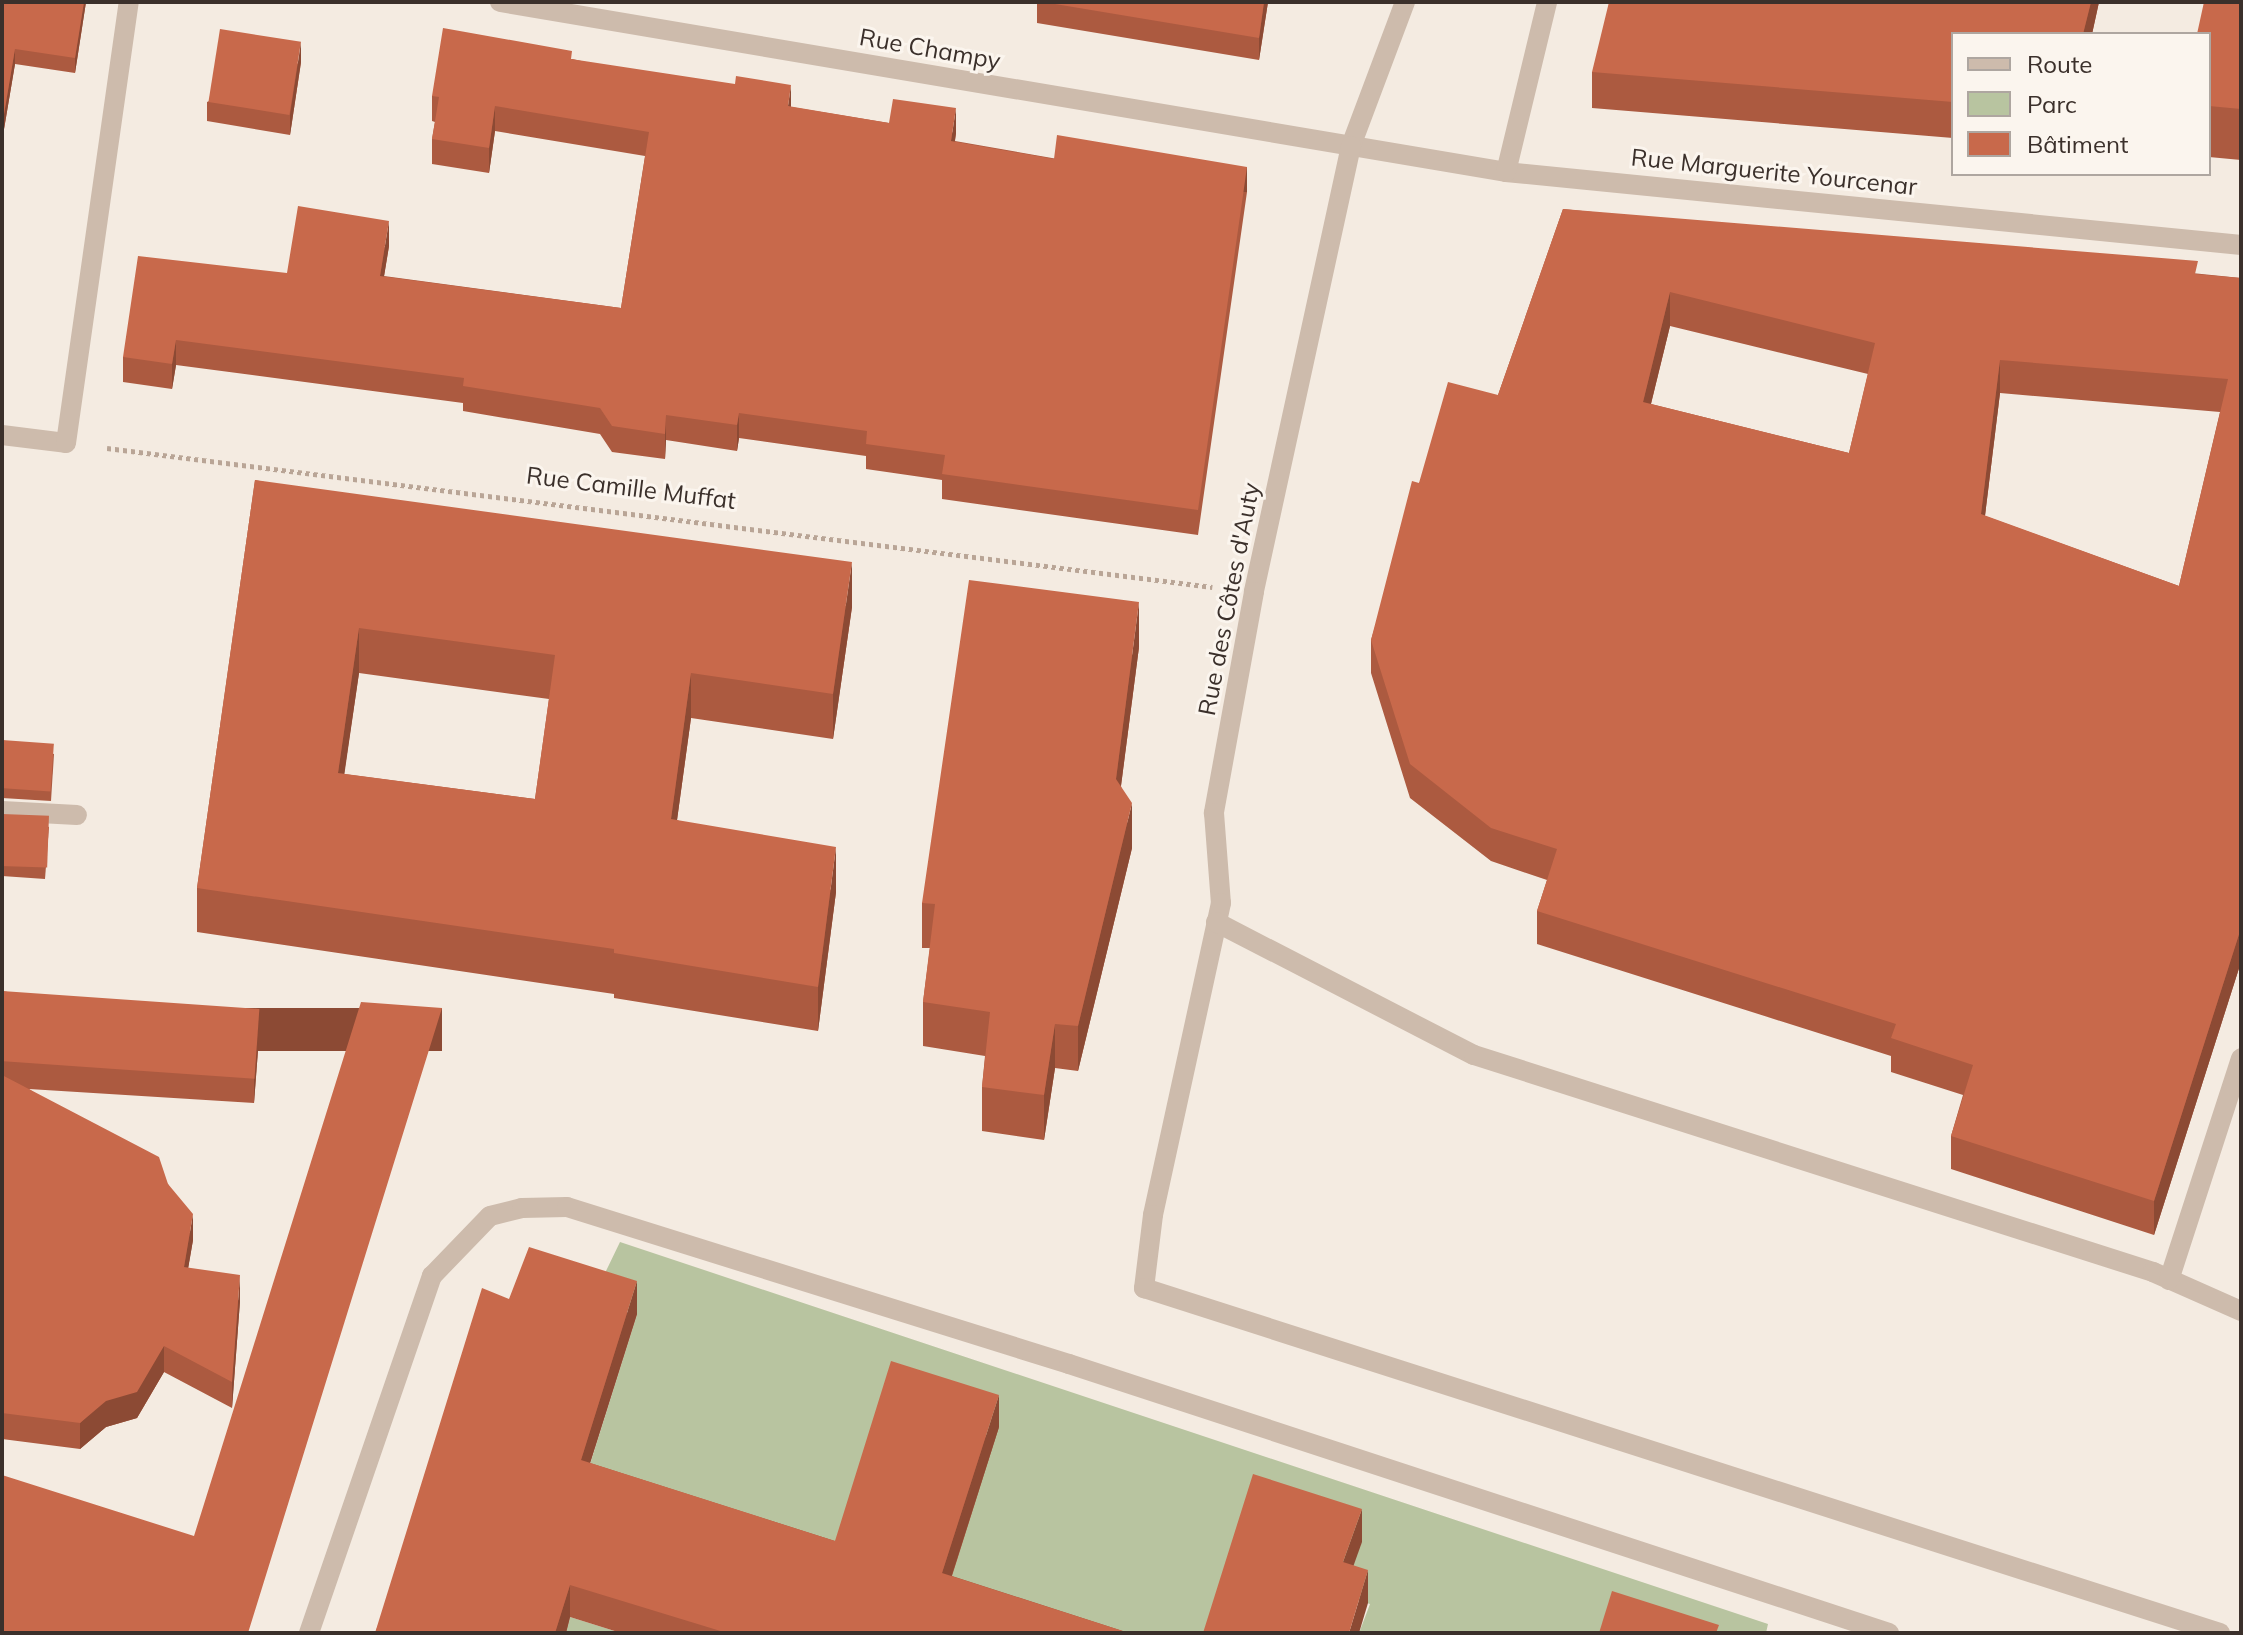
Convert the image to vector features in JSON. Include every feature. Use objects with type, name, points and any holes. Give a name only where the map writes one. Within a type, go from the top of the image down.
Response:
[{"type":"street","points":[[2,435],[66,443],[129,2]]},
{"type":"street","name":"Rue Champy","points":[[500,2],[1351,146]]},
{"type":"street","name":"Rue des Côtes d'Auty","points":[[1405,2],[1351,146],[1254,592],[1214,813],[1221,903],[1153,1215],[1144,1288],[2212,1632]]},
{"type":"street","points":[[1506,172],[1547,2]]},
{"type":"street","name":"Rue Marguerite Yourcenar","points":[[1351,146],[1506,172],[2241,245]]},
{"type":"street","points":[[2,811],[77,815]]},
{"type":"street","points":[[1216,922],[1474,1055],[2169,1280],[2241,1311]]},
{"type":"street","points":[[2169,1280],[2241,1058]]},
{"type":"street","points":[[309,1633],[432,1276],[490,1216],[522,1208],[567,1207],[1069,1364],[1889,1633]]},
{"type":"path","name":"Rue Camille Muffat","points":[[66,443],[1254,592]]},
{"type":"green space","points":[[620,1242],[1768,1624],[1766,1633],[1359,1633],[1370,1604],[1343,1595],[1213,1633],[1027,1633],[835,1574],[575,1512],[637,1314],[592,1300]]},
{"type":"green space","points":[[570,1617],[621,1633],[566,1633]]},
{"type":"building","points":[[2,2],[84,2],[75,58],[15,49],[2,126]]},
{"type":"building","points":[[1043,2],[1264,2],[1259,38]]},
{"type":"building","points":[[1609,2],[2091,2],[2084,32],[1951,32],[1951,102],[1592,72]]},
{"type":"building","points":[[2204,2],[2241,2],[2241,109],[2211,106],[2211,32],[2197,32]]},
{"type":"building","points":[[443,28],[572,51],[571,59],[735,84],[736,76],[791,85],[788,106],[889,123],[893,99],[956,108],[951,141],[1054,159],[1057,135],[1247,167],[1198,510],[942,474],[945,455],[866,444],[867,431],[739,413],[737,425],[666,415],[665,434],[612,426],[600,408],[463,386],[464,378],[176,340],[172,364],[123,357],[138,256],[287,273],[298,206],[389,221],[380,276],[621,308],[649,132],[495,106],[489,148],[432,139],[439,97],[432,96]]},
{"type":"building","points":[[220,29],[301,42],[289,115],[208,102]]},
{"type":"building","points":[[1563,209],[2198,261],[2195,274],[2241,278],[2241,928],[2154,1201],[1951,1136],[1973,1065],[1891,1038],[1896,1024],[1537,911],[1557,849],[1491,828],[1410,764],[1371,640],[1412,481],[1419,483],[1448,382],[1498,395]],"holes":[[[1670,292],[1875,343],[1849,453],[1643,402]],[[2000,360],[2228,379],[2179,586],[1981,514]]]},
{"type":"building","points":[[255,480],[852,562],[833,694],[691,673],[671,819],[836,847],[818,987],[614,953],[614,949],[197,888]],"holes":[[[359,628],[555,655],[535,799],[338,773]]]},
{"type":"building","points":[[969,580],[1139,602],[1116,779],[1132,803],[1078,1026],[1055,1024],[1044,1095],[982,1087],[990,1012],[923,1002],[935,904],[922,903]]},
{"type":"building","points":[[2,740],[54,744],[51,792],[2,788]]},
{"type":"building","points":[[2,814],[49,816],[47,868],[2,866]]},
{"type":"building","points":[[2,991],[259,1009],[254,1079],[2,1061]]},
{"type":"building","points":[[361,1002],[442,1008],[248,1633],[2,1633],[2,1475],[194,1536]]},
{"type":"building","points":[[2,1075],[159,1157],[168,1184],[193,1214],[184,1267],[240,1275],[232,1382],[164,1346],[137,1392],[106,1401],[80,1423],[2,1413]]},
{"type":"building","points":[[529,1247],[637,1281],[581,1460],[835,1541],[891,1361],[999,1395],[942,1573],[1129,1633],[727,1633],[570,1585],[555,1633],[375,1633],[482,1288],[509,1299]]},
{"type":"building","points":[[1253,1474],[1362,1509],[1343,1562],[1368,1570],[1349,1633],[1203,1633]]},
{"type":"building","points":[[1612,1591],[1719,1625],[1716,1633],[1599,1633]]}]
